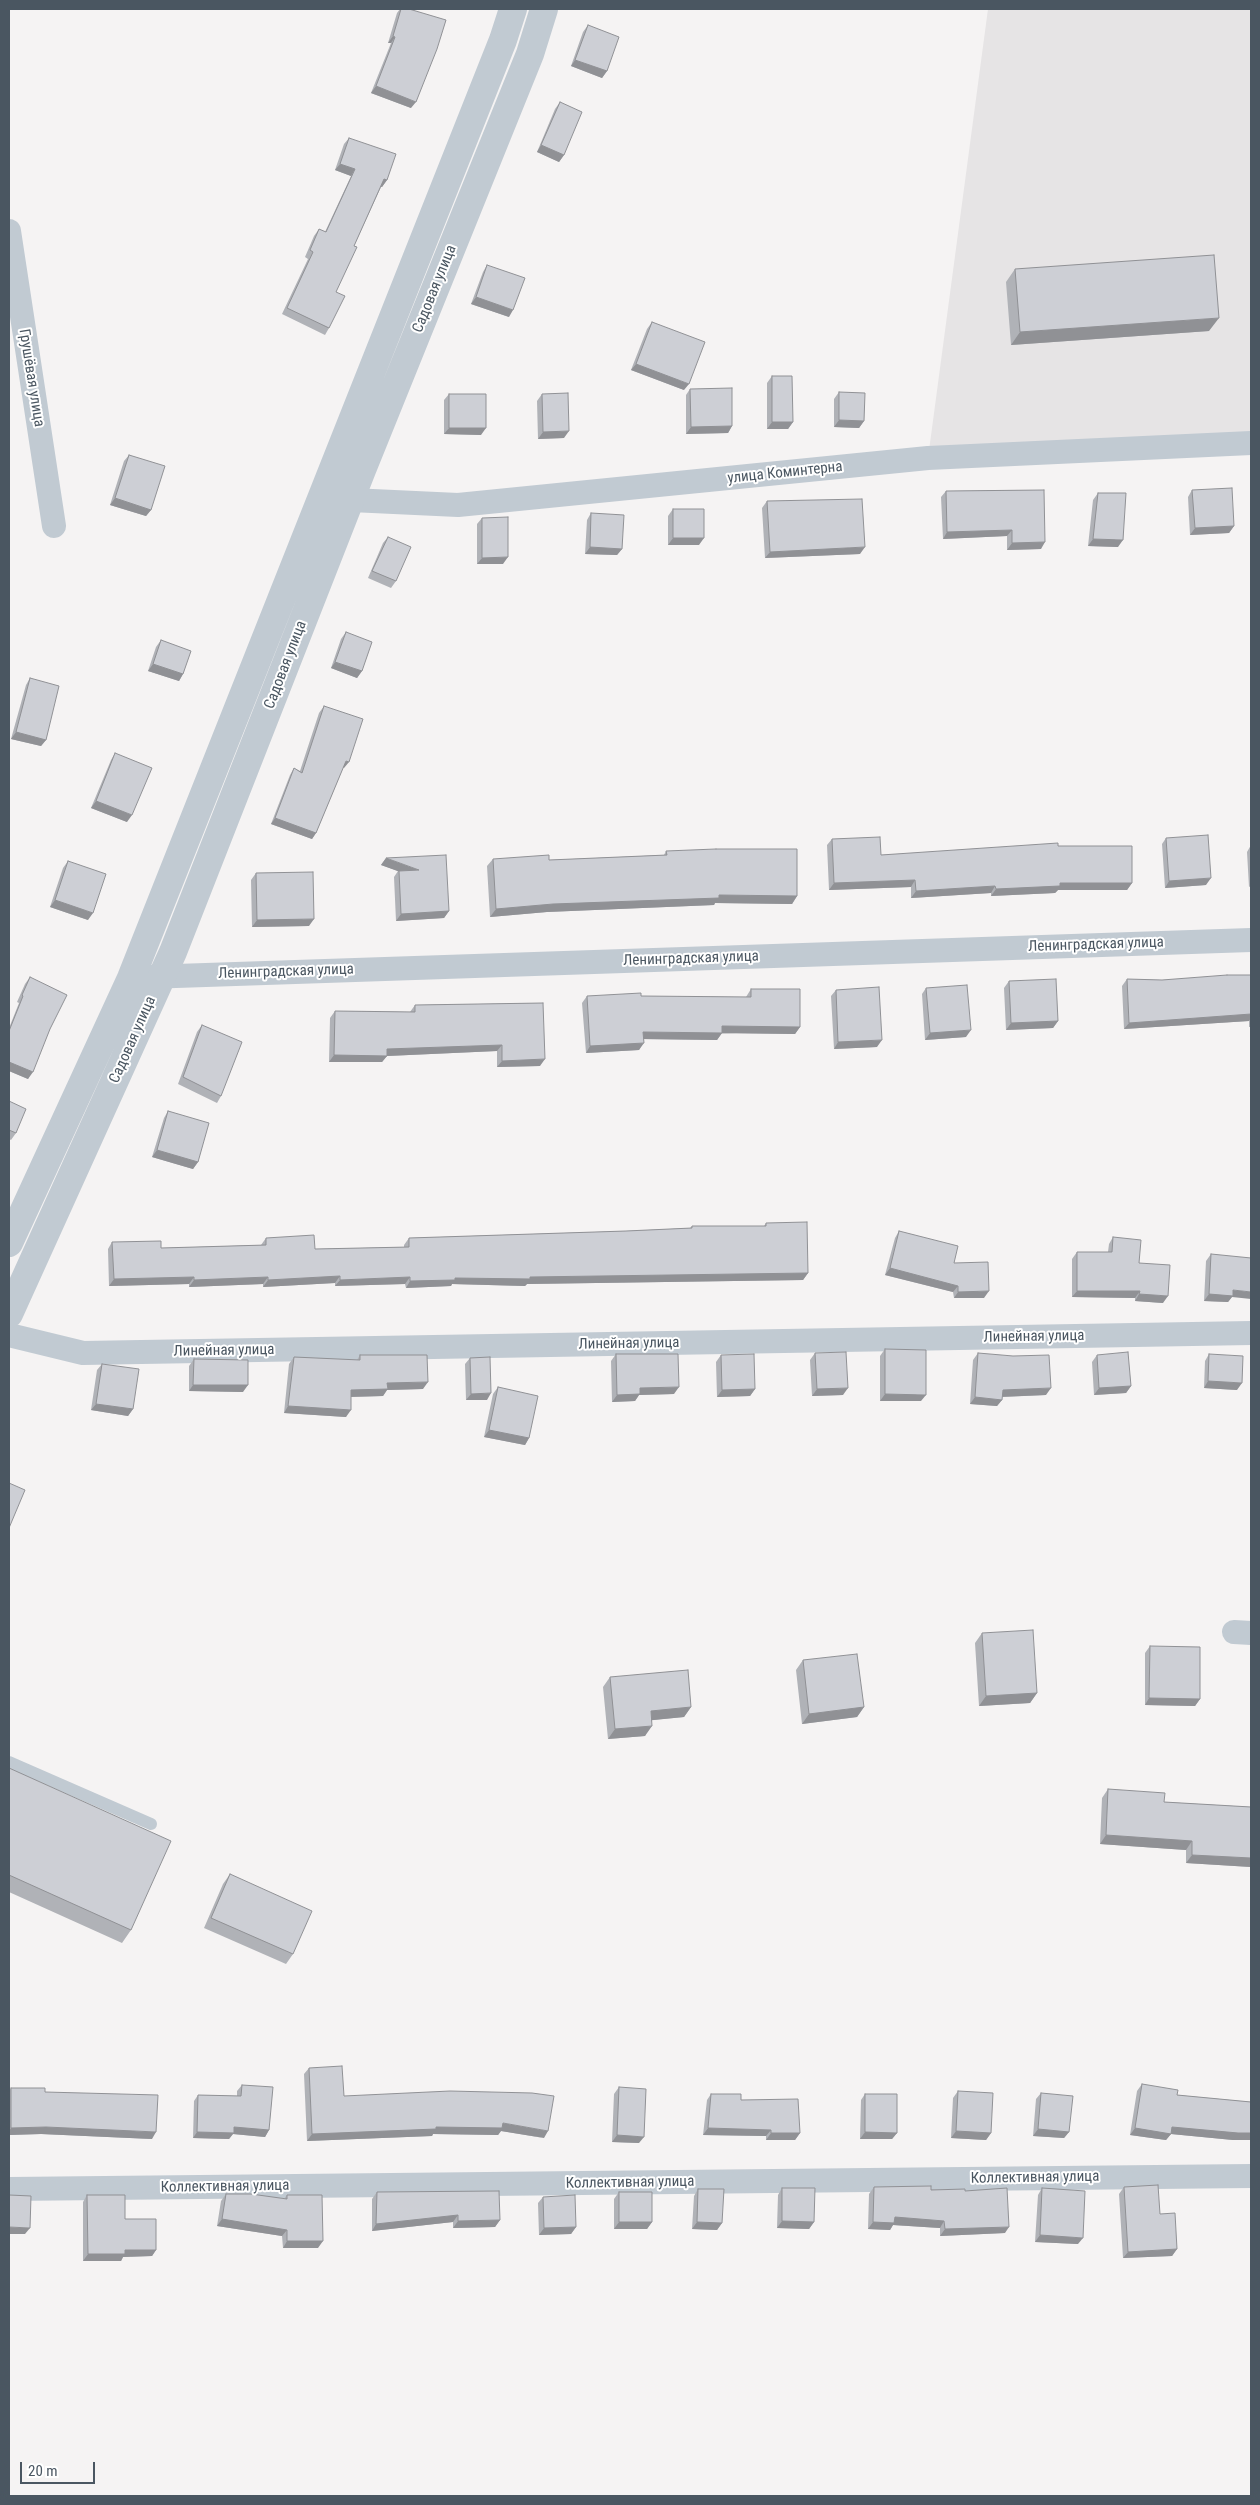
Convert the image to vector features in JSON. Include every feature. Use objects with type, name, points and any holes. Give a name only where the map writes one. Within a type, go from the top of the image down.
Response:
[{"type":"street","name":"Садовая улица","points":[[9,1243],[131,978],[503,40],[513,9]]},
{"type":"street","name":"Садовая улица","points":[[9,1314],[162,976],[530,54],[544,9]]},
{"type":"street","name":"Грушёвая улица","points":[[9,231],[54,526]]},
{"type":"street","name":"улица Коминтерна","points":[[320,502],[351,500],[458,505],[928,458],[1251,443]]},
{"type":"street","name":"Ленинградская улица","points":[[131,978],[1251,940]]},
{"type":"street","name":"Линейная улица","points":[[9,1335],[83,1353],[1251,1333]]},
{"type":"street","name":"Коллективная улица","points":[[9,2189],[1251,2176]]},
{"type":"lane","points":[[9,1762],[151,1824]]},
{"type":"shaded area","points":[[988,9],[1251,9],[1251,443],[928,458]]},
{"type":"building","points":[[401,9],[409,9],[446,20],[437,49],[416,102],[376,86],[395,37],[393,36]]},
{"type":"building","points":[[588,25],[619,37],[607,71],[575,60]]},
{"type":"building","points":[[560,102],[582,112],[564,155],[541,145]]},
{"type":"building","points":[[349,138],[396,154],[387,180],[384,179],[354,246],[357,247],[336,292],[345,296],[329,328],[287,308],[313,252],[310,250],[319,229],[326,232],[355,169],[340,164]]},
{"type":"building","points":[[1214,255],[1219,318],[1020,332],[1015,269]]},
{"type":"building","points":[[487,265],[525,278],[513,310],[476,297]]},
{"type":"building","points":[[652,322],[705,342],[689,384],[636,364]]},
{"type":"building","points":[[772,376],[792,376],[793,422],[772,422]]},
{"type":"building","points":[[732,388],[732,426],[691,427],[690,389]]},
{"type":"building","points":[[839,392],[865,393],[864,421],[839,420]]},
{"type":"building","points":[[568,393],[569,431],[543,432],[542,394]]},
{"type":"building","points":[[449,394],[486,394],[486,428],[449,428]]},
{"type":"building","points":[[129,455],[165,466],[151,510],[115,498]]},
{"type":"building","points":[[1232,488],[1234,526],[1195,528],[1192,490]]},
{"type":"building","points":[[1044,490],[1045,542],[1012,543],[1012,530],[947,532],[946,491]]},
{"type":"building","points":[[1098,493],[1126,493],[1123,540],[1093,539]]},
{"type":"building","points":[[862,499],[865,547],[770,552],[767,501]]},
{"type":"building","points":[[673,509],[704,509],[704,538],[673,538]]},
{"type":"building","points":[[591,513],[624,515],[622,549],[590,547]]},
{"type":"building","points":[[508,517],[508,557],[482,558],[482,518]]},
{"type":"building","points":[[388,537],[411,547],[396,581],[372,571]]},
{"type":"building","points":[[346,632],[372,642],[362,671],[335,662]]},
{"type":"building","points":[[161,640],[191,651],[183,674],[153,664]]},
{"type":"building","points":[[30,678],[59,686],[46,740],[16,732]]},
{"type":"building","points":[[324,706],[363,719],[349,762],[346,761],[316,833],[275,818],[294,768],[302,773]]},
{"type":"building","points":[[115,753],[152,768],[132,815],[96,801]]},
{"type":"building","points":[[1208,835],[1211,878],[1169,881],[1166,838]]},
{"type":"building","points":[[880,837],[881,855],[1058,843],[1058,846],[1132,846],[1132,883],[1060,883],[1060,886],[996,889],[995,886],[916,891],[915,880],[834,883],[832,839]]},
{"type":"building","points":[[797,849],[797,896],[719,895],[719,898],[553,904],[496,909],[493,859],[549,855],[549,860],[667,855],[666,851]]},
{"type":"building","points":[[446,855],[449,911],[401,914],[399,871],[419,870],[386,858]]},
{"type":"building","points":[[68,861],[106,874],[93,913],[55,900]]},
{"type":"building","points":[[313,872],[314,919],[257,920],[256,873]]},
{"type":"building","points":[[1251,975],[1251,1014],[1129,1023],[1127,979],[1162,980]]},
{"type":"building","points":[[30,977],[67,995],[50,1029],[33,1072],[9,1062],[9,1031]]},
{"type":"building","points":[[1056,979],[1058,1021],[1011,1023],[1009,981]]},
{"type":"building","points":[[967,985],[971,1030],[930,1033],[926,988]]},
{"type":"building","points":[[879,987],[882,1040],[838,1042],[836,990]]},
{"type":"building","points":[[751,989],[800,989],[800,1027],[722,1026],[722,1033],[643,1032],[644,1043],[590,1046],[587,996],[641,993],[641,996],[751,997]]},
{"type":"building","points":[[543,1003],[545,1059],[502,1061],[502,1045],[387,1049],[387,1056],[334,1055],[335,1011],[415,1012],[415,1005]]},
{"type":"building","points":[[202,1025],[242,1042],[221,1096],[183,1077]]},
{"type":"building","points":[[9,1101],[26,1109],[16,1133],[9,1130]]},
{"type":"building","points":[[168,1111],[209,1123],[198,1162],[157,1150]]},
{"type":"building","points":[[807,1222],[808,1273],[530,1277],[530,1279],[455,1278],[455,1280],[410,1281],[410,1277],[340,1280],[340,1276],[268,1280],[268,1277],[194,1280],[194,1277],[114,1279],[112,1242],[161,1241],[161,1248],[266,1245],[266,1238],[314,1235],[315,1249],[409,1247],[409,1238],[626,1231],[692,1228],[692,1226],[766,1226],[766,1223]]},
{"type":"building","points":[[899,1231],[958,1246],[954,1263],[988,1262],[989,1291],[958,1292],[958,1286],[890,1268]]},
{"type":"building","points":[[1113,1237],[1141,1240],[1139,1263],[1170,1265],[1168,1296],[1139,1294],[1140,1291],[1077,1291],[1077,1252],[1112,1252]]},
{"type":"building","points":[[1211,1254],[1251,1258],[1251,1292],[1233,1290],[1233,1296],[1209,1294]]},
{"type":"building","points":[[885,1349],[926,1350],[926,1395],[885,1394]]},
{"type":"building","points":[[846,1352],[848,1388],[817,1389],[815,1353]]},
{"type":"building","points":[[1128,1352],[1131,1386],[1099,1388],[1097,1355]]},
{"type":"building","points":[[978,1353],[1013,1356],[1049,1355],[1051,1388],[1003,1390],[1002,1400],[975,1397]]},
{"type":"building","points":[[616,1354],[678,1354],[679,1387],[640,1388],[640,1394],[617,1395]]},
{"type":"building","points":[[754,1354],[755,1389],[722,1390],[721,1355]]},
{"type":"building","points":[[1209,1354],[1243,1356],[1242,1383],[1208,1381]]},
{"type":"building","points":[[360,1355],[427,1355],[428,1382],[387,1383],[388,1389],[351,1390],[351,1410],[288,1406],[294,1357],[360,1360]]},
{"type":"building","points":[[490,1357],[491,1393],[471,1394],[470,1358]]},
{"type":"building","points":[[194,1359],[248,1360],[248,1385],[193,1385]]},
{"type":"building","points":[[102,1364],[139,1369],[133,1409],[96,1404]]},
{"type":"building","points":[[498,1387],[538,1396],[529,1438],[489,1430]]},
{"type":"building","points":[[9,1483],[25,1490],[9,1528]]},
{"type":"building","points":[[1033,1630],[1037,1693],[986,1696],[982,1633]]},
{"type":"building","points":[[1150,1646],[1200,1647],[1200,1699],[1149,1698]]},
{"type":"building","points":[[857,1654],[864,1707],[809,1714],[803,1660]]},
{"type":"building","points":[[688,1670],[691,1707],[651,1711],[652,1726],[615,1729],[610,1677]]},
{"type":"building","points":[[9,1768],[171,1841],[131,1930],[9,1875]]},
{"type":"building","points":[[1108,1789],[1165,1793],[1164,1802],[1251,1807],[1251,1858],[1192,1855],[1192,1841],[1106,1835]]},
{"type":"building","points":[[230,1874],[312,1911],[293,1954],[211,1918]]},
{"type":"building","points":[[342,2066],[344,2096],[450,2091],[532,2093],[554,2096],[548,2131],[503,2123],[502,2128],[436,2127],[436,2129],[312,2134],[309,2068]]},
{"type":"building","points":[[1142,2084],[1178,2090],[1177,2095],[1251,2102],[1251,2133],[1172,2127],[1171,2134],[1135,2128]]},
{"type":"building","points":[[242,2085],[273,2087],[269,2130],[234,2127],[234,2133],[197,2132],[198,2095],[241,2096]]},
{"type":"building","points":[[619,2087],[646,2089],[644,2137],[617,2135]]},
{"type":"building","points":[[11,2088],[45,2088],[45,2092],[158,2095],[156,2132],[46,2127],[11,2128]]},
{"type":"building","points":[[958,2091],[993,2093],[991,2133],[956,2131]]},
{"type":"building","points":[[1041,2093],[1073,2096],[1069,2132],[1038,2129]]},
{"type":"building","points":[[711,2094],[741,2094],[741,2100],[798,2099],[800,2133],[771,2133],[771,2130],[708,2128]]},
{"type":"building","points":[[865,2094],[897,2094],[897,2133],[865,2132]]},
{"type":"building","points":[[1158,2185],[1160,2214],[1175,2213],[1177,2249],[1128,2252],[1124,2187]]},
{"type":"building","points":[[931,2186],[931,2190],[965,2189],[965,2191],[1007,2188],[1009,2227],[945,2229],[944,2221],[895,2217],[894,2223],[873,2222],[874,2187]]},
{"type":"building","points":[[782,2188],[815,2188],[814,2222],[782,2221]]},
{"type":"building","points":[[1042,2188],[1085,2191],[1083,2238],[1040,2235]]},
{"type":"building","points":[[698,2189],[724,2189],[722,2223],[697,2222]]},
{"type":"building","points":[[499,2191],[500,2220],[458,2221],[458,2215],[376,2224],[377,2192]]},
{"type":"building","points":[[619,2192],[652,2192],[652,2222],[619,2222]]},
{"type":"building","points":[[226,2194],[251,2194],[287,2199],[287,2195],[322,2195],[323,2241],[287,2241],[287,2230],[222,2219]]},
{"type":"building","points":[[9,2195],[31,2196],[30,2228],[9,2227]]},
{"type":"building","points":[[87,2195],[125,2195],[125,2219],[156,2219],[156,2250],[125,2250],[125,2254],[88,2254]]},
{"type":"building","points":[[575,2195],[576,2227],[544,2228],[543,2197]]}]
